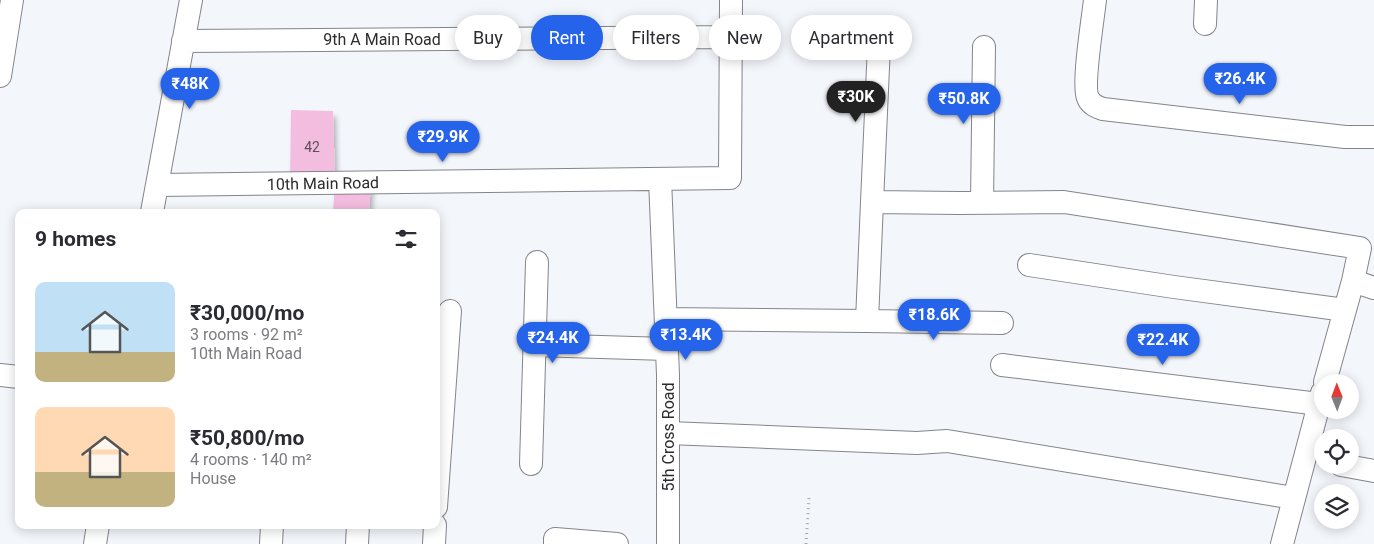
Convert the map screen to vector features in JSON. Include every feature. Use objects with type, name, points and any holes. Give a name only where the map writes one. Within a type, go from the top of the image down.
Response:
[{"type":"street","points":[[0,76],[12,0]]},
{"type":"street","points":[[153,209],[191,0]]},
{"type":"street","points":[[731,0],[731,15]]},
{"type":"street","points":[[1095,0],[1086,83],[1088,98],[1094,105],[1104,109],[1345,136],[1374,136]]},
{"type":"street","points":[[1205,24],[1206,0]]},
{"type":"street","name":"9th A Main Road","points":[[184,40],[709,37]]},
{"type":"street","points":[[982,203],[984,47]]},
{"type":"street","name":"10th Main Road","points":[[157,185],[730,178],[731,60]]},
{"type":"street","points":[[867,321],[878,60]]},
{"type":"street","name":"5th Cross Road","points":[[660,180],[667,349],[668,544]]},
{"type":"street","points":[[872,202],[1064,202],[1360,248],[1364,285],[1345,310],[1327,374]]},
{"type":"street","points":[[531,464],[537,262]]},
{"type":"street","points":[[1029,265],[1174,288],[1210,291],[1345,310]]},
{"type":"street","points":[[440,451],[450,311]]},
{"type":"street","points":[[666,319],[1002,323]]},
{"type":"street","points":[[534,345],[667,349]]},
{"type":"street","points":[[1002,365],[1314,397]]},
{"type":"street","points":[[0,375],[15,377]]},
{"type":"street","points":[[1282,544],[1294,498],[1313,460],[1318,419]]},
{"type":"street","points":[[668,434],[917,443],[947,441],[1294,498]]},
{"type":"street","points":[[1359,469],[1374,472]]},
{"type":"street","points":[[95,544],[97,529]]},
{"type":"street","points":[[271,544],[272,529]]},
{"type":"street","points":[[357,544],[358,529]]},
{"type":"street","points":[[434,544],[435,529]]},
{"type":"street","points":[[555,541],[617,544]]},
{"type":"path","points":[[806,544],[809,498]]},
{"type":"building","points":[[291,110],[333,111],[335,183],[290,183]]},
{"type":"building","points":[[371,182],[369,209],[333,209],[335,183]]}]
